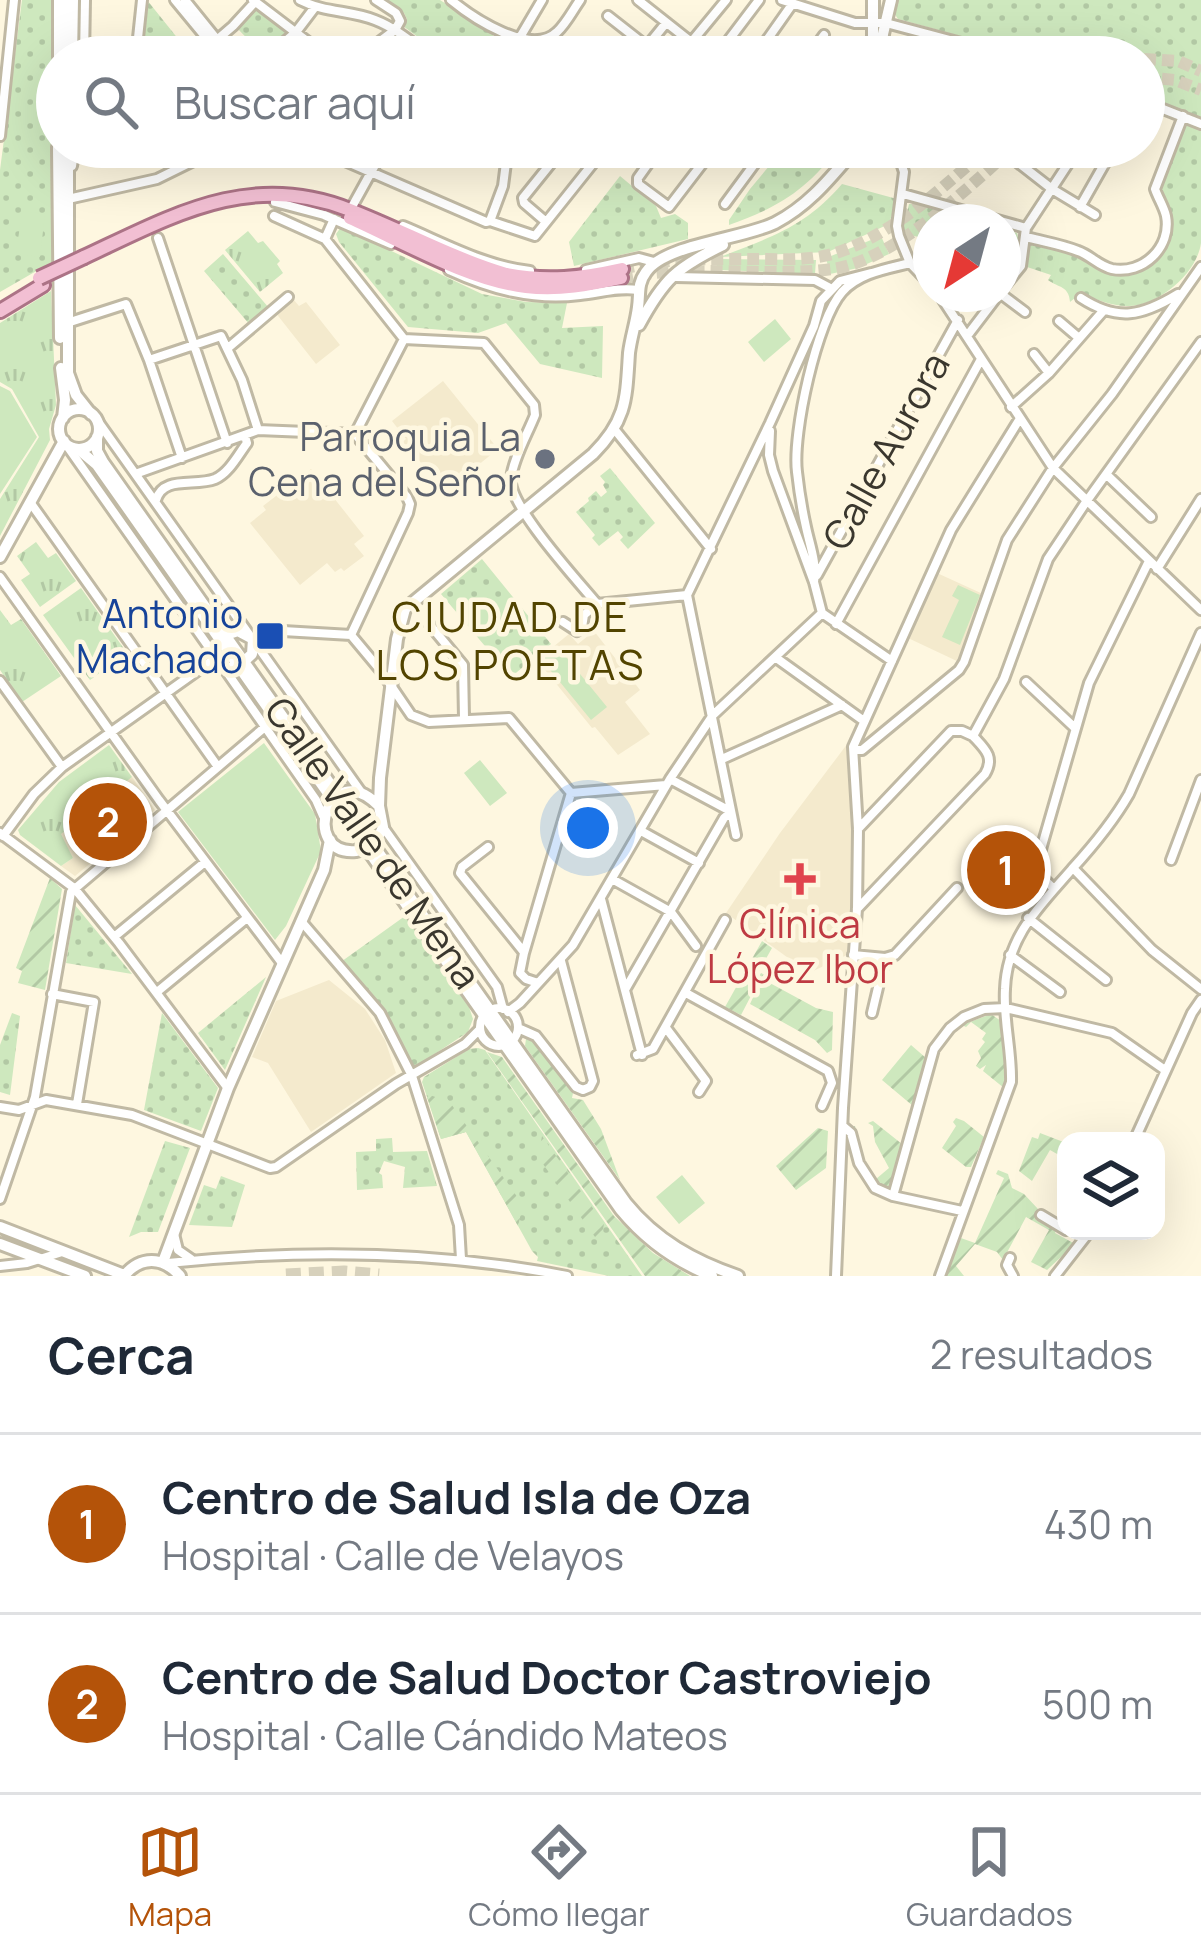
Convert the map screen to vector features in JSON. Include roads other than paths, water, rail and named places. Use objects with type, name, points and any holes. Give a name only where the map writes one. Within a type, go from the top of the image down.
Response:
[{"type":"main road","points":[[69,36],[77,0]]},
{"type":"main road","points":[[873,0],[874,36]]},
{"type":"main road","points":[[883,36],[891,0]]},
{"type":"main road","points":[[58,168],[65,400],[59,430],[69,444],[89,446],[98,436],[94,417],[72,388],[68,373],[70,168]]},
{"type":"main road","points":[[324,870],[348,850],[369,846],[382,826],[380,778],[397,639],[406,609],[593,454],[615,430],[626,401],[643,276],[655,262],[674,253],[772,224],[812,198],[838,168]]},
{"type":"main road","points":[[0,302],[198,206],[236,196],[343,215],[474,274],[524,287],[558,288],[621,273]]},
{"type":"main road","points":[[631,338],[668,278],[747,233]]},
{"type":"main road","points":[[655,262],[668,278]]},
{"type":"main road","points":[[0,311],[41,281]]},
{"type":"main road","points":[[638,290],[658,290]]},
{"type":"main road","points":[[62,418],[75,410],[94,417]]},
{"type":"main road","name":"Calle Valle de Mena","points":[[98,436],[97,451],[219,651]]},
{"type":"main road","points":[[0,557],[69,444]]},
{"type":"main road","name":"Calle Valle de Mena","points":[[69,444],[97,465],[219,651],[242,665],[369,846],[500,1013],[508,1043],[628,1218],[672,1255],[712,1276]]},
{"type":"main road","points":[[238,631],[253,639],[252,654],[242,665],[219,651],[238,631]]},
{"type":"main road","points":[[165,1263],[228,1088],[324,870],[330,840],[324,817],[336,798],[348,792],[369,793],[380,778]]},
{"type":"main road","points":[[362,793],[379,806]]},
{"type":"main road","points":[[330,840],[348,850]]},
{"type":"main road","name":"Calle Valle de Mena","points":[[508,1043],[638,1217],[683,1253],[738,1276]]},
{"type":"main road","points":[[0,1228],[124,1275],[141,1262],[165,1263],[180,1276]]},
{"type":"main road","points":[[0,1244],[85,1276]]},
{"type":"street","points":[[0,136],[14,0]]},
{"type":"street","points":[[77,0],[81,36]]},
{"type":"street","points":[[138,36],[142,0]]},
{"type":"street","points":[[176,0],[209,36]]},
{"type":"street","points":[[185,0],[210,36]]},
{"type":"street","points":[[300,0],[315,8],[375,20],[402,36]]},
{"type":"street","points":[[376,0],[399,16],[395,31],[388,36]]},
{"type":"street","points":[[451,0],[514,36]]},
{"type":"street","points":[[520,36],[542,0]]},
{"type":"street","points":[[552,36],[580,0]]},
{"type":"street","points":[[638,0],[683,36]]},
{"type":"street","points":[[696,36],[726,0]]},
{"type":"street","points":[[732,36],[759,0]]},
{"type":"street","points":[[782,0],[855,22],[886,22],[937,36]]},
{"type":"street","points":[[222,36],[254,1],[301,36]]},
{"type":"street","points":[[769,36],[793,3]]},
{"type":"street","points":[[291,36],[315,8]]},
{"type":"street","points":[[608,16],[634,36]]},
{"type":"street","points":[[654,36],[666,23]]},
{"type":"street","points":[[1165,110],[1201,124]]},
{"type":"street","points":[[1165,163],[1183,116]]},
{"type":"street","points":[[68,198],[157,179],[179,168]]},
{"type":"street","points":[[363,168],[486,223],[503,186],[505,168]]},
{"type":"street","points":[[353,205],[374,168]]},
{"type":"street","points":[[545,221],[523,198],[547,168]]},
{"type":"street","points":[[490,220],[538,234],[589,168]]},
{"type":"street","points":[[645,168],[638,184],[669,207],[699,168]]},
{"type":"street","points":[[724,204],[751,168]]},
{"type":"street","points":[[903,168],[897,226],[913,266]]},
{"type":"street","points":[[1025,168],[1095,215]]},
{"type":"street","points":[[1021,266],[1028,233],[1066,168]]},
{"type":"street","points":[[1080,207],[1102,168]]},
{"type":"street","points":[[903,194],[1079,251],[1101,265],[1128,269],[1149,261],[1159,250],[1166,227],[1155,189],[1163,168]]},
{"type":"street","points":[[277,204],[319,195],[511,269],[574,272],[639,258],[655,262]]},
{"type":"street","points":[[277,204],[334,219],[483,286],[507,292],[578,296],[638,290]]},
{"type":"street","points":[[277,204],[325,239],[404,339],[484,343],[535,408],[510,482],[512,491],[523,512],[597,604]]},
{"type":"street","points":[[325,239],[334,219]]},
{"type":"street","points":[[158,238],[227,442]]},
{"type":"street","points":[[736,835],[688,594],[770,424],[821,301],[840,281],[910,263]]},
{"type":"street","points":[[854,750],[862,750],[959,670],[1007,540],[1053,468],[1112,394],[1201,267]]},
{"type":"street","points":[[814,582],[816,568],[800,492],[796,441],[830,310],[843,291],[871,273]]},
{"type":"street","points":[[668,278],[815,280],[843,291]]},
{"type":"street","points":[[805,280],[819,286],[821,301]]},
{"type":"street","points":[[1081,298],[1120,314],[1147,311],[1184,290]]},
{"type":"street","points":[[228,348],[289,297]]},
{"type":"street","points":[[67,323],[126,304],[182,458]]},
{"type":"street","points":[[1021,309],[1025,312]]},
{"type":"street","points":[[1011,407],[1049,374],[1104,310]]},
{"type":"street","points":[[952,312],[1053,468],[1201,610]]},
{"type":"street","points":[[967,336],[986,312]]},
{"type":"street","name":"Calle Aurora","points":[[814,582],[958,320]]},
{"type":"street","points":[[1059,320],[1079,338]]},
{"type":"street","points":[[149,360],[221,336],[258,430]]},
{"type":"street","points":[[356,434],[404,339]]},
{"type":"street","points":[[974,736],[1004,679],[1048,560],[1201,342]]},
{"type":"street","points":[[1034,354],[1049,374]]},
{"type":"street","points":[[836,624],[980,360]]},
{"type":"street","points":[[1188,361],[1201,369]]},
{"type":"street","name":"Calle Valle de Mena","points":[[94,417],[362,793]]},
{"type":"street","points":[[836,1276],[857,909],[854,750],[951,530],[1019,420]]},
{"type":"street","points":[[770,424],[773,471],[822,613],[892,661]]},
{"type":"street","points":[[137,473],[258,430],[356,434],[410,503],[350,634]]},
{"type":"street","points":[[615,430],[712,549]]},
{"type":"street","points":[[156,501],[165,485],[221,476],[248,443],[245,436]]},
{"type":"street","points":[[747,471],[759,466],[773,471]]},
{"type":"street","points":[[1107,475],[1150,517]]},
{"type":"street","points":[[1157,569],[1201,499]]},
{"type":"street","points":[[30,502],[218,767]]},
{"type":"street","points":[[1053,889],[1035,870],[1075,728],[1089,683],[1149,562]]},
{"type":"street","points":[[0,577],[282,963]]},
{"type":"street","points":[[565,624],[585,631],[584,615],[597,604],[688,594]]},
{"type":"street","points":[[500,1013],[520,1003],[561,959],[713,715],[822,613]]},
{"type":"street","points":[[430,626],[463,665],[464,718]]},
{"type":"street","points":[[253,639],[266,630],[350,634],[411,715],[422,721],[508,718],[571,793]]},
{"type":"street","points":[[940,1276],[1011,1082],[1005,989],[1010,955],[1028,918],[1129,794],[1201,633]]},
{"type":"street","points":[[219,651],[62,767],[2,834],[74,888],[228,1088]]},
{"type":"street","name":"Calle Valle de Mena","points":[[219,651],[324,817]]},
{"type":"street","points":[[775,657],[864,721]]},
{"type":"street","points":[[0,681],[62,767]]},
{"type":"street","points":[[1026,682],[1075,728]]},
{"type":"street","points":[[722,759],[842,705]]},
{"type":"street","points":[[0,1199],[33,1105],[66,909],[74,888],[265,728]]},
{"type":"street","points":[[857,909],[985,774],[989,753],[974,736],[951,731],[858,829]]},
{"type":"street","points":[[1171,860],[1201,781]]},
{"type":"street","points":[[571,793],[669,782],[731,812]]},
{"type":"street","points":[[538,983],[520,973],[571,793]]},
{"type":"street","points":[[626,988],[731,812]]},
{"type":"street","name":"Calle Valle de Mena","points":[[382,826],[497,987],[500,1013],[518,1028]]},
{"type":"street","points":[[641,831],[699,863]]},
{"type":"street","points":[[488,847],[460,873],[524,952]]},
{"type":"street","points":[[114,937],[205,862]]},
{"type":"street","points":[[1073,868],[1152,950],[1201,989]]},
{"type":"street","points":[[612,879],[671,913],[696,946]]},
{"type":"street","points":[[854,955],[895,955],[957,888]]},
{"type":"street","points":[[601,898],[639,1055],[653,1049],[725,920]]},
{"type":"street","points":[[157,992],[247,918]]},
{"type":"street","points":[[1028,918],[1106,980]]},
{"type":"street","points":[[301,921],[380,1013],[412,1076],[459,1225],[461,1259]]},
{"type":"street","points":[[1010,955],[1060,992]]},
{"type":"street","points":[[872,1013],[885,958]]},
{"type":"street","points":[[508,1043],[518,1028],[536,1036],[576,1088],[590,1087],[593,1081],[561,959]]},
{"type":"street","points":[[686,993],[828,1071],[832,1083],[822,1106]]},
{"type":"street","points":[[52,994],[94,1002],[77,1104]]},
{"type":"street","points":[[1138,1132],[1161,1074],[1201,1000]]},
{"type":"street","points":[[893,1196],[934,1049],[964,1017],[983,1009],[1006,1008],[1112,1033],[1161,1074]]},
{"type":"street","name":"Calle Valle de Mena","points":[[500,1013],[482,1034],[496,1045],[508,1043]]},
{"type":"street","points":[[666,1028],[706,1082],[699,1092]]},
{"type":"street","points":[[0,1107],[14,1110],[46,1100],[136,1116],[264,1167],[276,1167],[396,1084],[482,1034]]},
{"type":"street","points":[[818,1064],[847,1054]]},
{"type":"street","points":[[843,1126],[851,1132],[859,1163],[875,1188],[962,1211]]},
{"type":"street","points":[[1041,1215],[1057,1224]]},
{"type":"street","points":[[174,1233],[181,1254],[198,1261]]},
{"type":"street","points":[[1054,1276],[1084,1240]]},
{"type":"street","points":[[0,1266],[67,1253]]},
{"type":"street","points":[[165,1263],[309,1254],[407,1255],[567,1276]]},
{"type":"street","points":[[1010,1258],[1007,1265],[1013,1276]]},
{"type":"tunnel","points":[[1165,60],[1201,71]]},
{"type":"tunnel","points":[[1165,79],[1201,90]]},
{"type":"tunnel","points":[[622,269],[670,261],[794,259],[836,253],[898,221],[965,168]]},
{"type":"tunnel","points":[[621,278],[674,272],[806,271],[856,263],[905,237],[990,168]]},
{"type":"tunnel","points":[[286,1276],[379,1276]]},
{"type":"place","name":"Parroquia La Cena del Señor","points":[[545,459]]},
{"type":"place","name":"Antonio Machado","points":[[270,636]]},
{"type":"place","name":"Centro de Salud Doctor Castroviejo","points":[[108,822]]},
{"type":"place","name":"Centro de Salud Isla de Oza","points":[[1006,870]]},
{"type":"place","name":"Clínica López Ibor","points":[[800,879]]},
{"type":"district","name":"CIUDAD DE LOS POETAS","points":[[511,641]]}]
